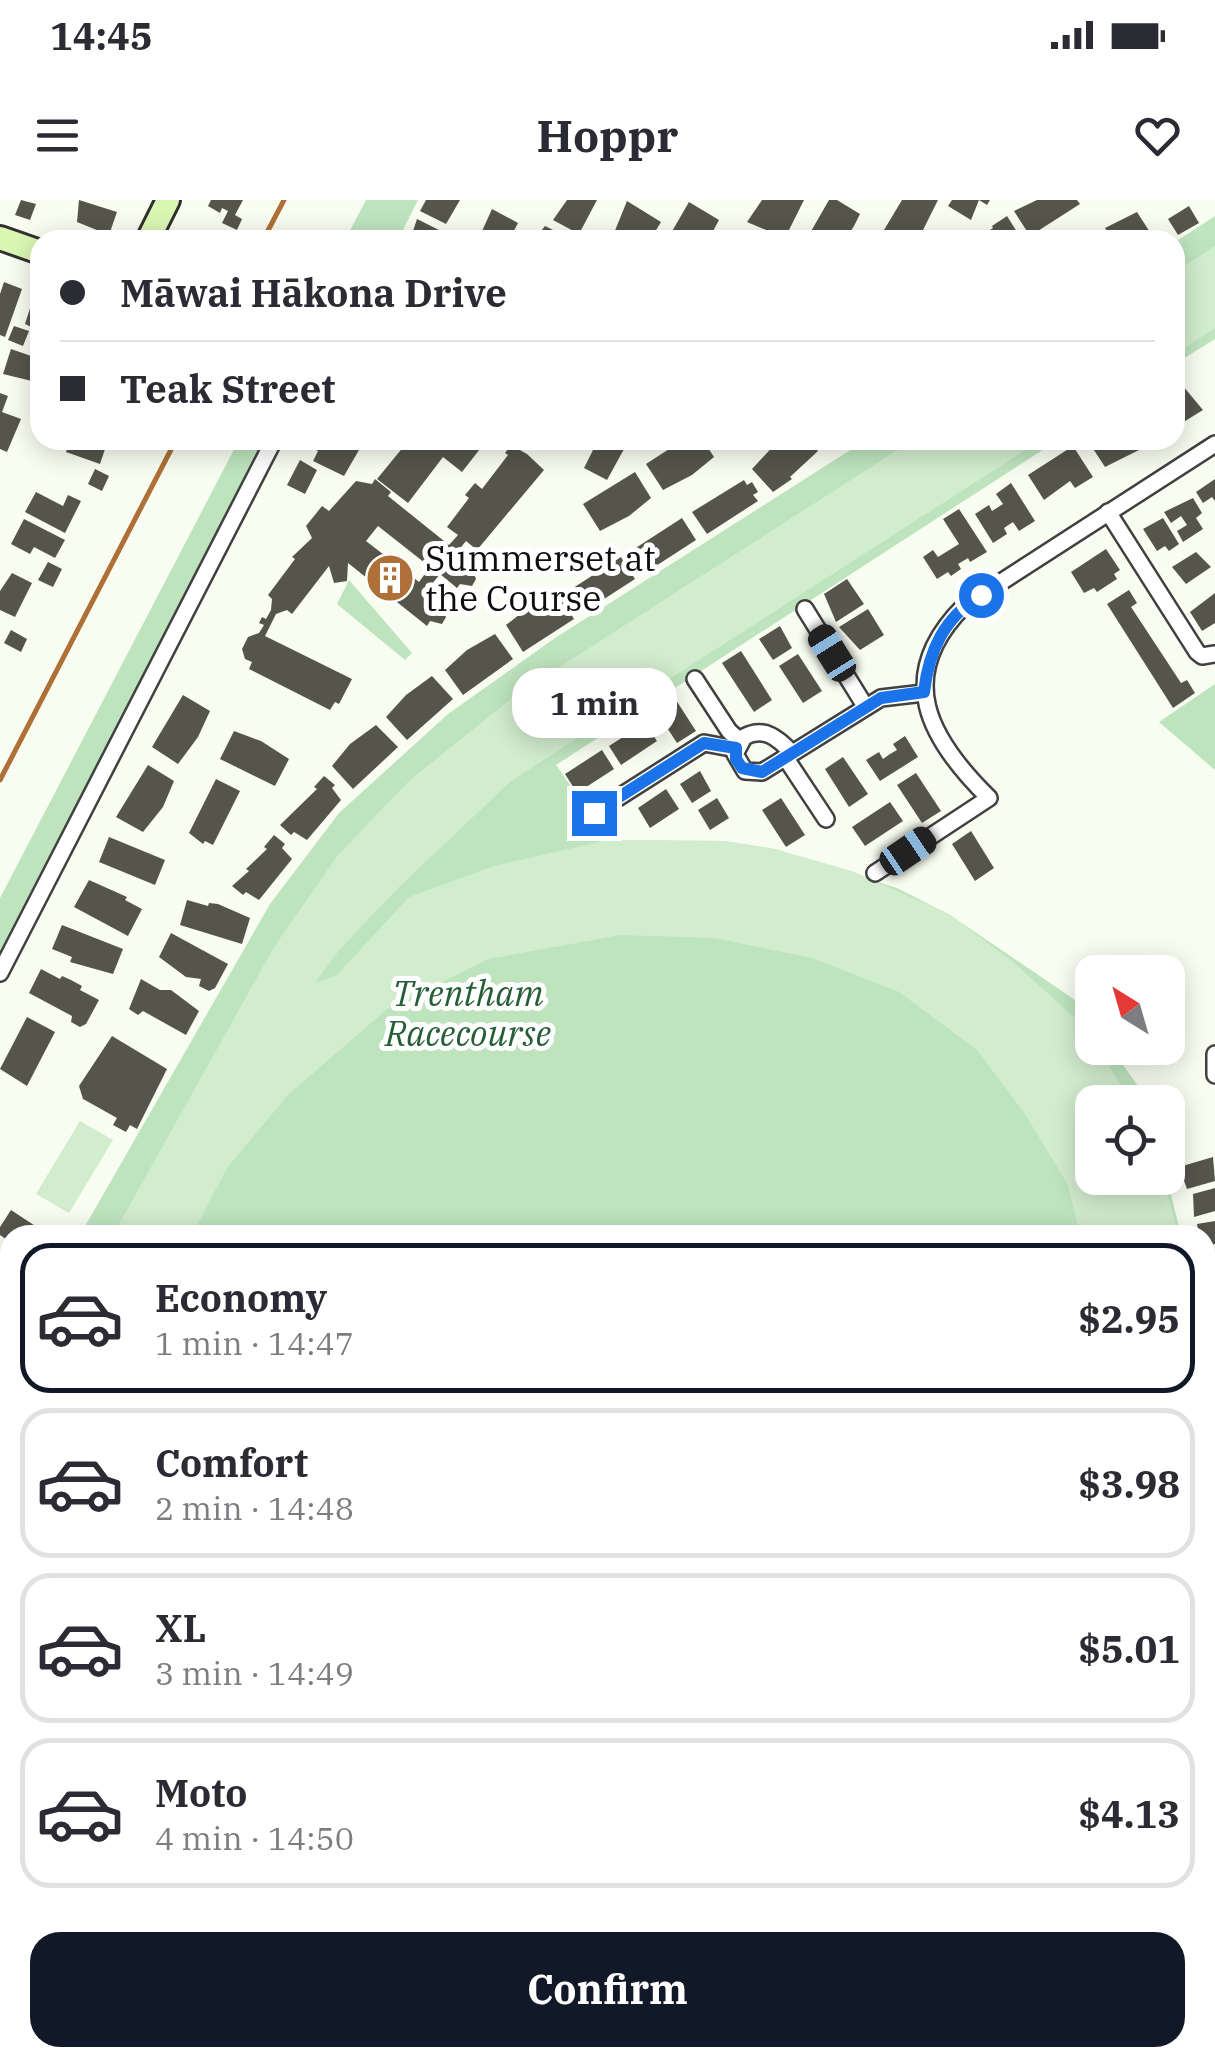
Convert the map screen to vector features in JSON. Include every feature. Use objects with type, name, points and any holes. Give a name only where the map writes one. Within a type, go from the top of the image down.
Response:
[{"type":"street","points":[[153,230],[168,200]]},
{"type":"street","points":[[0,238],[30,248]]},
{"type":"street","points":[[875,873],[989,798],[940,742],[924,692],[932,647],[964,606],[1215,444]]},
{"type":"street","points":[[0,973],[269,450]]},
{"type":"street","points":[[1108,512],[1197,652],[1202,656],[1215,654]]},
{"type":"street","points":[[805,609],[866,706]]},
{"type":"street","points":[[695,679],[738,744],[738,764],[750,772],[762,772],[866,706],[891,696],[924,692]]},
{"type":"street","points":[[594,813],[704,743],[738,744],[750,733],[768,733],[788,755],[826,819]]},
{"type":"street","points":[[1215,1054],[1215,1075]]},
{"type":"green space","points":[[366,200],[418,200],[403,230],[350,230]]},
{"type":"green space","points":[[1215,216],[1215,339],[1185,358],[1185,236]]},
{"type":"green space","points":[[1215,246],[1215,328],[1185,348],[1185,266]]},
{"type":"green space","points":[[234,450],[266,450],[0,954],[0,898]]},
{"type":"green space","name":"Trentham Racecourse","points":[[850,450],[1043,450],[556,765],[608,840],[724,841],[775,849],[897,888],[950,915],[1075,1000],[1075,1065],[1123,1065],[1137,1085],[1075,1085],[1075,1195],[1171,1195],[1179,1225],[86,1225],[270,904],[339,813],[448,714],[555,638]]},
{"type":"green space","points":[[897,450],[1025,450],[511,781],[398,888],[340,949],[315,983],[337,975],[409,897],[494,866],[608,840],[724,841],[775,849],[852,871],[949,914],[1012,961],[1075,1018],[1075,1065],[1108,1065],[1121,1085],[1075,1085],[1075,1195],[1167,1195],[1175,1225],[1078,1225],[1068,1185],[1025,1114],[977,1050],[899,992],[812,958],[714,938],[621,935],[489,959],[387,1009],[288,1095],[227,1168],[197,1225],[119,1225],[274,947],[338,855],[410,780],[516,695]]},
{"type":"green space","points":[[349,580],[412,653],[405,660],[337,604]]},
{"type":"green space","points":[[1215,684],[1215,770],[1159,722]]},
{"type":"green space","points":[[80,1121],[113,1140],[69,1213],[36,1194]]},
{"type":"building","points":[[21,200],[36,204],[30,220],[15,215]]},
{"type":"building","points":[[79,200],[117,212],[111,230],[97,230],[77,222]]},
{"type":"building","points":[[211,200],[243,200],[235,215],[242,219],[237,230],[222,223],[228,211],[222,208],[220,213],[208,206]]},
{"type":"building","points":[[426,200],[460,200],[446,224],[420,211]]},
{"type":"building","points":[[567,200],[597,200],[581,230],[572,230],[553,220]]},
{"type":"building","points":[[762,200],[804,200],[789,230],[766,230],[747,222]]},
{"type":"building","points":[[829,200],[837,200],[860,214],[851,230],[812,230]]},
{"type":"building","points":[[902,200],[938,200],[923,230],[884,230]]},
{"type":"building","points":[[952,200],[979,200],[971,220],[948,206]]},
{"type":"building","points":[[1037,200],[1077,200],[1080,204],[1039,230],[1026,230],[1014,211]]},
{"type":"building","points":[[627,201],[661,222],[656,230],[615,230]]},
{"type":"building","points":[[689,202],[719,220],[714,230],[673,230]]},
{"type":"building","points":[[1189,206],[1199,223],[1185,231],[1175,230],[1168,219]]},
{"type":"building","points":[[492,209],[518,223],[514,230],[483,230]]},
{"type":"building","points":[[1137,212],[1149,230],[1106,230]]},
{"type":"building","points":[[1007,216],[1016,230],[990,230]]},
{"type":"building","points":[[417,219],[439,230],[413,230]]},
{"type":"building","points":[[4,282],[22,289],[5,337],[0,335],[0,294]]},
{"type":"building","points":[[14,326],[29,331],[23,346],[8,340]]},
{"type":"building","points":[[11,349],[30,356],[30,381],[3,374]]},
{"type":"building","points":[[1185,388],[1203,410],[1185,421]]},
{"type":"building","points":[[0,393],[8,396],[2,412],[21,419],[7,452],[0,449]]},
{"type":"building","points":[[67,450],[105,450],[100,464]]},
{"type":"building","points":[[359,450],[344,476],[313,461],[318,451]]},
{"type":"building","points":[[401,450],[479,450],[462,472],[443,457],[408,503],[377,479]]},
{"type":"building","name":"Summerset at the Course","points":[[507,450],[520,450],[544,470],[477,550],[466,541],[458,551],[475,565],[472,586],[460,584],[457,588],[440,574],[428,589],[445,602],[442,607],[446,617],[442,624],[430,621],[427,626],[348,563],[347,581],[334,583],[329,566],[292,614],[287,610],[276,614],[265,636],[352,679],[339,704],[335,702],[330,710],[249,669],[252,662],[245,659],[242,649],[248,637],[259,633],[264,625],[259,623],[271,610],[272,599],[268,595],[295,559],[292,557],[312,538],[306,526],[322,506],[329,511],[356,481],[372,484],[375,479],[391,492],[388,496],[449,545],[458,535],[447,527],[469,498],[465,495],[475,483],[482,489],[508,455]],"holes":[[[378,526],[430,567],[419,582],[366,541]]]},
{"type":"building","points":[[593,450],[624,450],[607,480],[584,468]]},
{"type":"building","points":[[668,450],[709,450],[714,457],[692,475],[663,490],[646,464]]},
{"type":"building","points":[[770,450],[818,451],[792,479],[773,492],[752,469]]},
{"type":"building","points":[[1067,450],[1076,450],[1093,477],[1075,488],[1070,481],[1044,500],[1028,475]]},
{"type":"building","points":[[1094,450],[1139,450],[1105,467]]},
{"type":"building","points":[[300,460],[317,470],[305,494],[287,485]]},
{"type":"building","points":[[95,469],[109,476],[102,491],[88,484]]},
{"type":"building","points":[[635,472],[651,498],[629,516],[600,531],[583,504]]},
{"type":"building","points":[[1215,479],[1215,501],[1212,497],[1203,503],[1196,492]]},
{"type":"building","points":[[744,480],[747,485],[752,482],[758,501],[707,534],[692,512]]},
{"type":"building","points":[[1011,483],[1035,521],[1019,531],[1013,522],[1004,528],[1007,534],[993,543],[975,514],[989,505],[992,511],[1003,504],[996,494]]},
{"type":"building","points":[[36,492],[63,506],[68,495],[81,501],[65,533],[25,512]]},
{"type":"building","points":[[1193,498],[1202,513],[1196,518],[1203,529],[1183,542],[1177,531],[1187,525],[1181,516],[1171,523],[1164,512]]},
{"type":"building","points":[[959,509],[987,552],[958,564],[961,569],[951,576],[948,572],[937,579],[923,557],[933,550],[938,557],[959,544],[943,519]]},
{"type":"building","points":[[682,518],[696,540],[645,573],[631,551]]},
{"type":"building","points":[[1163,518],[1179,544],[1169,551],[1165,546],[1157,551],[1143,529]]},
{"type":"building","points":[[24,519],[65,540],[55,558],[34,547],[30,554],[11,544]]},
{"type":"building","points":[[1106,549],[1120,570],[1114,574],[1117,579],[1097,592],[1094,588],[1084,593],[1071,572]]},
{"type":"building","points":[[1196,552],[1211,567],[1186,584],[1172,567]]},
{"type":"building","points":[[621,557],[635,579],[584,612],[570,590]]},
{"type":"building","points":[[48,562],[62,569],[53,587],[38,580]]},
{"type":"building","points":[[12,573],[32,583],[15,617],[0,610],[0,591]]},
{"type":"building","points":[[847,579],[864,604],[836,622],[824,594]]},
{"type":"building","points":[[1129,590],[1137,603],[1131,607],[1181,683],[1187,680],[1195,693],[1173,708],[1107,604]]},
{"type":"building","points":[[558,593],[574,619],[523,652],[506,625],[529,607]]},
{"type":"building","points":[[1215,593],[1215,623],[1202,631],[1190,612]]},
{"type":"building","points":[[868,609],[884,635],[860,650],[839,627]]},
{"type":"building","points":[[780,626],[792,648],[773,660],[759,639]]},
{"type":"building","points":[[11,630],[27,639],[21,652],[4,643]]},
{"type":"building","points":[[495,634],[513,659],[463,695],[445,670],[467,650]]},
{"type":"building","points":[[741,651],[772,700],[754,712],[722,663]]},
{"type":"building","points":[[798,654],[822,691],[803,703],[779,666]]},
{"type":"building","points":[[432,676],[453,699],[407,740],[386,717],[406,695]]},
{"type":"building","points":[[672,694],[696,731],[677,743],[653,706]]},
{"type":"building","points":[[183,695],[210,711],[198,737],[178,764],[152,747]]},
{"type":"building","points":[[645,723],[657,741],[621,765],[609,746]]},
{"type":"building","points":[[376,725],[398,747],[353,789],[332,766],[350,744]]},
{"type":"building","points":[[234,731],[261,741],[289,759],[275,786],[220,759]]},
{"type":"building","points":[[905,736],[918,757],[880,781],[866,760],[879,752],[883,759],[897,750],[893,744]]},
{"type":"building","points":[[602,750],[614,769],[577,793],[565,774]]},
{"type":"building","points":[[843,757],[868,794],[849,807],[825,769]]},
{"type":"building","points":[[148,765],[174,781],[163,807],[143,832],[116,817]]},
{"type":"building","points":[[700,771],[711,791],[692,803],[680,784]]},
{"type":"building","points":[[916,773],[941,811],[922,823],[897,785]]},
{"type":"building","points":[[324,776],[335,785],[332,788],[341,800],[307,840],[294,832],[291,835],[280,825],[317,789],[314,787]]},
{"type":"building","points":[[216,779],[240,791],[213,845],[205,841],[203,844],[189,833]]},
{"type":"building","points":[[666,789],[679,809],[650,828],[638,808]]},
{"type":"building","points":[[717,798],[729,818],[710,830],[698,810]]},
{"type":"building","points":[[781,798],[805,835],[786,847],[762,810]]},
{"type":"building","points":[[890,802],[903,821],[865,846],[852,827]]},
{"type":"building","points":[[971,831],[994,868],[975,881],[952,844]]},
{"type":"building","points":[[274,835],[285,844],[282,848],[292,859],[259,900],[246,892],[243,895],[232,886],[249,871],[246,869],[267,849],[264,847]]},
{"type":"building","points":[[109,837],[165,860],[155,885],[99,862]]},
{"type":"building","points":[[89,880],[127,897],[125,900],[142,909],[128,936],[74,907]]},
{"type":"building","points":[[187,900],[208,906],[218,904],[250,918],[242,944],[180,925]]},
{"type":"building","points":[[62,925],[123,949],[113,974],[70,962],[72,957],[52,949]]},
{"type":"building","points":[[171,933],[228,964],[215,988],[209,991],[199,986],[201,979],[186,977],[159,957]]},
{"type":"building","points":[[41,969],[71,980],[99,1000],[86,1024],[80,1027],[71,1022],[72,1016],[29,993]]},
{"type":"building","points":[[141,979],[160,990],[171,990],[199,1011],[186,1035],[143,1011],[138,1015],[129,1009]]},
{"type":"building","points":[[27,1017],[55,1032],[27,1086],[0,1069]]},
{"type":"building","points":[[112,1036],[167,1069],[137,1129],[130,1125],[126,1132],[113,1125],[117,1118],[83,1099],[79,1086]]},
{"type":"building","points":[[1213,1157],[1215,1181],[1187,1189],[1185,1165]]},
{"type":"building","points":[[1215,1188],[1215,1211],[1194,1217],[1193,1194]]},
{"type":"building","points":[[11,1210],[34,1225],[1,1225]]},
{"type":"railway","points":[[268,230],[284,200]]},
{"type":"railway","points":[[0,780],[171,450]]},
{"type":"place","name":"Summerset at the Course","points":[[390,578]]},
{"type":"route","points":[[594,813],[704,743],[736,748],[736,759],[745,771],[762,772],[881,698],[924,692],[932,647],[952,618],[981,595]]}]
